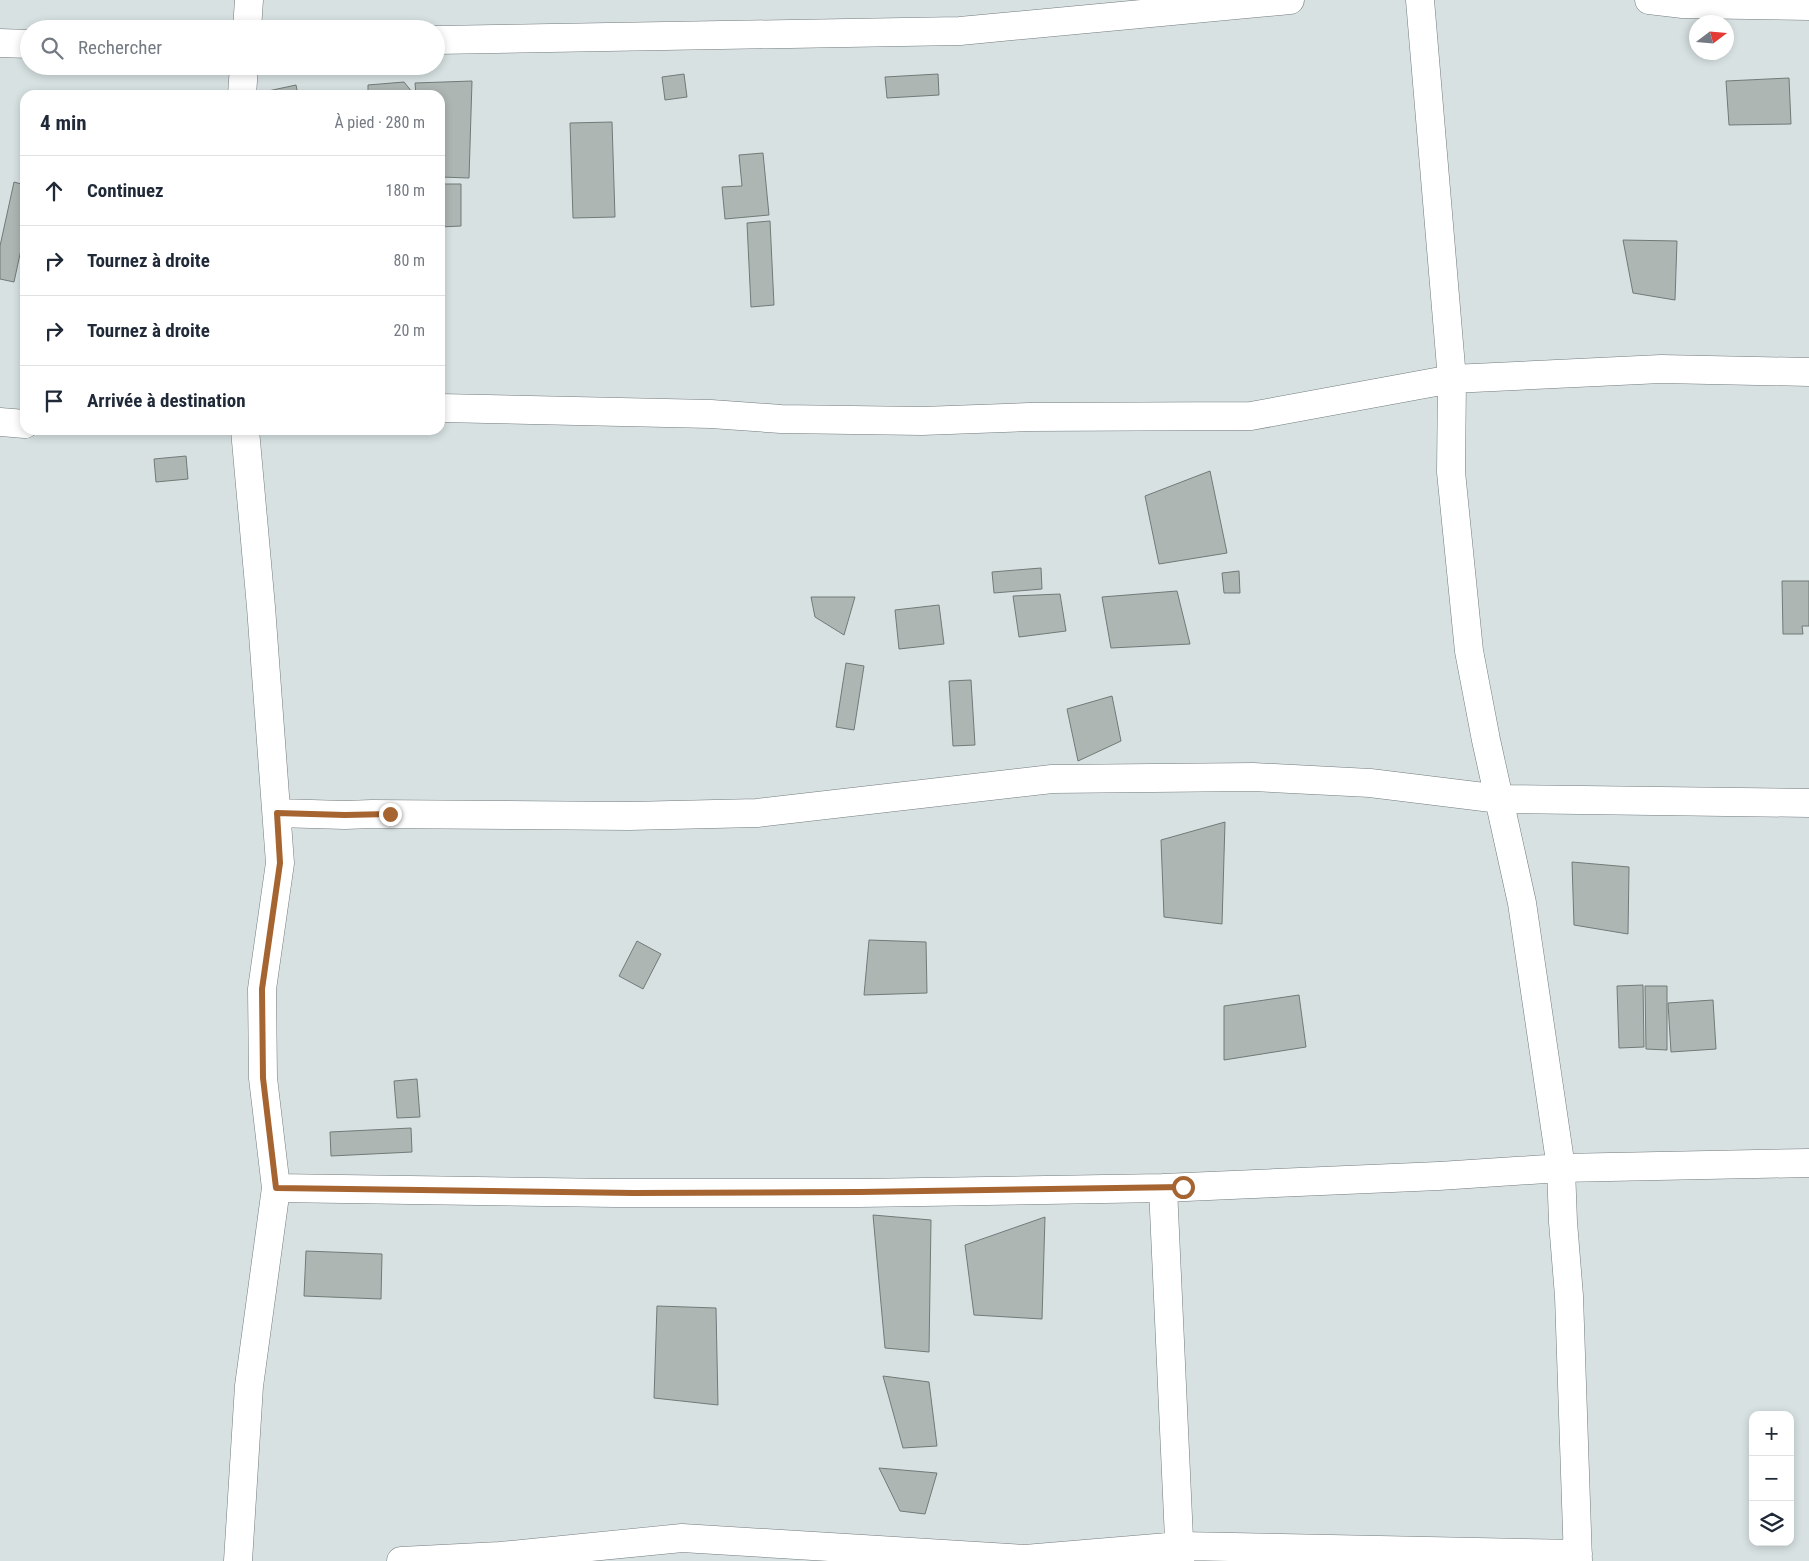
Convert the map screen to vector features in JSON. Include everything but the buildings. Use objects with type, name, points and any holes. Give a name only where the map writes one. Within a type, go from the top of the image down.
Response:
[{"type":"street","points":[[247,20],[248,0]]},
{"type":"street","points":[[445,40],[960,31],[1290,0]]},
{"type":"street","points":[[401,1561],[500,1556],[682,1538],[1025,1559],[1180,1554],[1578,1558],[1561,1168],[1522,903],[1486,740],[1469,651],[1451,472],[1452,379],[1420,0]]},
{"type":"street","points":[[1649,0],[1683,4],[1809,6]]},
{"type":"street","points":[[0,43],[20,44]]},
{"type":"street","points":[[242,90],[243,75]]},
{"type":"street","points":[[445,408],[711,414],[781,419],[922,421],[1029,417],[1251,416],[1452,379],[1661,369],[1809,372]]},
{"type":"street","points":[[0,422],[20,424]]},
{"type":"street","points":[[238,1561],[249,1386],[276,1188],[263,1078],[262,989],[280,863],[261,607],[245,435]]},
{"type":"street","points":[[277,813],[620,816],[757,813],[1052,779],[1253,777],[1370,782],[1500,799],[1809,803]]},
{"type":"street","points":[[276,1188],[644,1193],[850,1193],[1163,1188],[1561,1168],[1809,1164]]},
{"type":"street","points":[[1163,1188],[1180,1554]]},
{"type":"route","points":[[390,814],[277,813],[280,863],[262,989],[263,1078],[276,1188],[634,1193],[1183,1187]]}]
